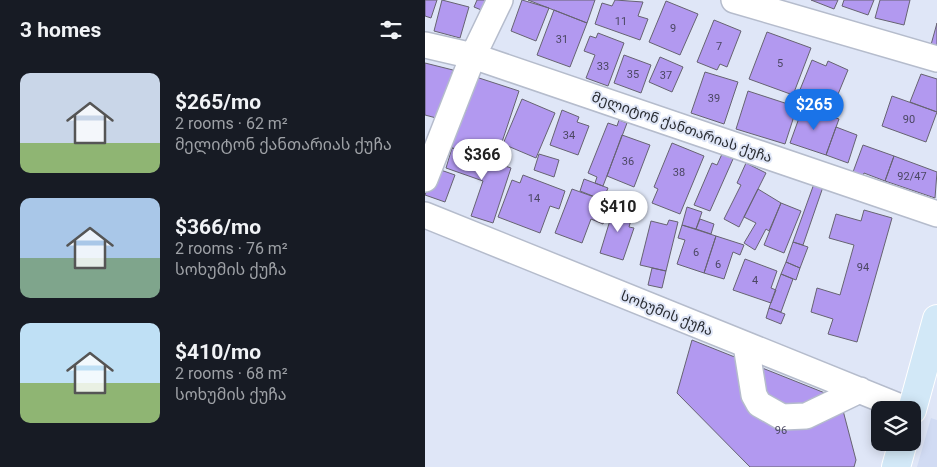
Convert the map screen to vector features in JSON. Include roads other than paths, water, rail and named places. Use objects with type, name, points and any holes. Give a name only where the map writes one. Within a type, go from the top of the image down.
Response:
[{"type":"main road","points":[[914,401],[932,362],[937,319]]},
{"type":"main road","points":[[896,467],[900,451]]},
{"type":"street","points":[[425,179],[473,56],[500,0]]},
{"type":"street","points":[[734,0],[937,59]]},
{"type":"street","name":"მელიტონ ქანთარიას ქუჩა","points":[[425,45],[473,56],[937,214]]},
{"type":"street","name":"სოხუმის ქუჩა","points":[[425,215],[888,401]]},
{"type":"street","points":[[746,345],[754,395],[759,404],[782,417],[806,416],[860,390]]}]
